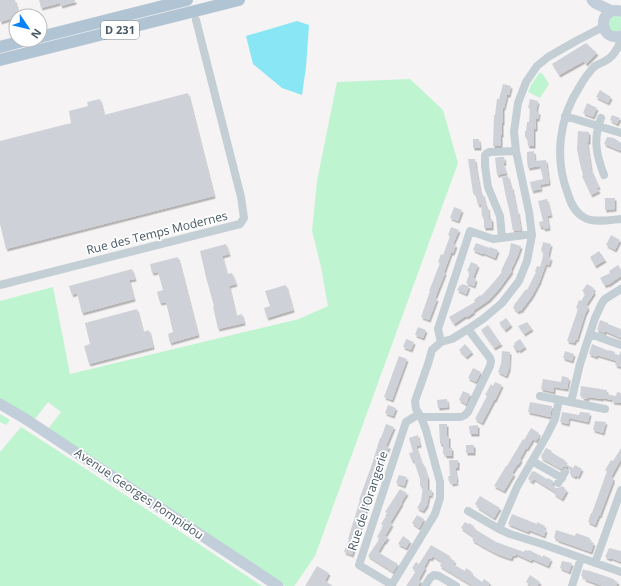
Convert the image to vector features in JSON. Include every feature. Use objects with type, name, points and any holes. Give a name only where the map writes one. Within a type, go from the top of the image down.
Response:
[{"type":"main road","name":"D 231","points":[[0,60],[239,0]]},
{"type":"main road","name":"D 231","points":[[48,35],[182,1]]},
{"type":"main road","points":[[593,1],[610,17],[608,34],[618,37]]},
{"type":"main road","name":"Avenue Georges Pompidou","points":[[0,404],[42,429],[278,586]]},
{"type":"street","points":[[181,14],[196,20],[206,8]]},
{"type":"street","points":[[532,235],[493,239],[471,227],[438,329],[441,342],[452,339],[483,319],[502,304],[519,281],[527,261],[532,235],[529,212],[518,164],[514,132],[518,103],[526,82],[537,66],[548,57],[576,41],[610,17]]},
{"type":"street","name":"Rue des Temps Modernes","points":[[0,285],[240,224],[244,218],[241,197],[196,20]]},
{"type":"street","points":[[618,37],[614,47],[614,54],[606,61],[594,67],[572,98],[565,116],[561,134],[560,159],[562,174],[572,205],[577,212],[584,218],[592,221],[621,219]]},
{"type":"street","points":[[565,116],[621,133]]},
{"type":"street","points":[[601,118],[596,140],[598,159],[604,176]]},
{"type":"street","points":[[502,238],[500,216],[488,187],[485,154],[489,152],[516,151]]},
{"type":"street","points":[[571,402],[580,364],[602,303],[605,299],[621,290]]},
{"type":"street","points":[[420,416],[461,417],[468,412],[491,361],[468,329]]},
{"type":"street","points":[[590,334],[621,345]]},
{"type":"street","name":"Rue de l'Orangerie","points":[[420,416],[406,422],[359,565],[391,585],[435,514],[440,498],[440,482],[426,430],[420,416],[416,409],[415,401],[432,350],[441,342]]},
{"type":"street","points":[[540,396],[605,409]]},
{"type":"street","points":[[499,529],[517,487],[555,418],[559,400]]},
{"type":"street","points":[[532,461],[562,478]]},
{"type":"street","points":[[595,563],[621,490]]},
{"type":"street","points":[[468,511],[510,534],[621,572]]},
{"type":"street","points":[[572,586],[581,558]]},
{"type":"street","points":[[425,586],[434,575],[440,576],[456,586]]},
{"type":"green space","points":[[621,14],[621,32],[610,31],[607,19]]},
{"type":"green space","points":[[540,72],[549,84],[540,98],[528,92]]},
{"type":"green space","points":[[410,79],[443,110],[458,163],[315,556],[294,586],[285,586],[48,429],[61,412],[48,402],[35,419],[0,399],[0,301],[53,287],[70,374],[299,319],[328,306],[321,267],[312,231],[317,181],[337,82]]},
{"type":"green space","points":[[0,414],[10,420],[6,425],[0,422]]},
{"type":"green space","points":[[21,427],[262,586],[0,586],[0,452]]},
{"type":"water","points":[[297,21],[309,25],[302,95],[282,88],[253,64],[246,36]]},
{"type":"building","points":[[0,0],[15,0],[17,8],[8,8],[8,20],[0,22]]},
{"type":"building","points":[[39,0],[75,0],[75,2],[61,6],[60,3],[41,8]]},
{"type":"building","points":[[586,43],[597,53],[586,64],[584,61],[559,75],[552,64]]},
{"type":"building","points":[[503,84],[511,86],[503,108],[501,146],[493,146],[494,115],[497,99],[499,99]]},
{"type":"building","points":[[600,90],[611,97],[608,103],[596,97]]},
{"type":"building","points":[[188,93],[214,196],[6,249],[0,224],[0,141],[71,123],[69,111],[88,106],[87,102],[100,99],[104,115]]},
{"type":"building","points":[[530,99],[538,101],[536,112],[539,112],[538,119],[536,119],[536,129],[534,129],[534,146],[528,146],[527,137],[525,137],[527,122],[529,122],[530,108],[528,108]]},
{"type":"building","points":[[587,103],[597,108],[593,117],[583,113]]},
{"type":"building","points":[[612,115],[620,118],[617,124],[610,120]]},
{"type":"building","points":[[578,131],[589,132],[589,142],[587,142],[591,169],[599,187],[597,188],[599,191],[591,195],[582,176],[577,149]]},
{"type":"building","points":[[607,137],[614,138],[621,143],[621,151],[604,144]]},
{"type":"building","points":[[473,139],[479,139],[480,148],[473,148]]},
{"type":"building","points":[[534,151],[535,161],[546,160],[549,183],[540,185],[541,189],[532,191],[530,182],[543,179],[540,166],[528,168],[527,152]]},
{"type":"building","points":[[504,157],[505,163],[503,163],[506,173],[497,175],[495,158]]},
{"type":"building","points":[[468,159],[475,159],[481,195],[483,194],[486,207],[488,207],[489,219],[492,219],[492,228],[484,228],[484,216],[482,217],[481,204],[478,205],[475,193],[473,193]]},
{"type":"building","points":[[508,176],[512,187],[517,212],[518,211],[521,230],[513,231],[502,177]]},
{"type":"building","points":[[605,198],[615,198],[615,209],[605,210]]},
{"type":"building","points":[[547,199],[551,215],[547,216],[549,228],[544,229],[543,227],[540,227],[539,222],[543,221],[538,201]]},
{"type":"building","points":[[454,207],[462,210],[458,221],[450,218]]},
{"type":"building","points":[[451,227],[459,230],[453,244],[456,245],[453,253],[451,253],[444,272],[445,273],[435,298],[437,299],[429,320],[421,317],[440,263],[438,262],[441,254],[443,255],[450,236],[448,235]]},
{"type":"building","points":[[611,235],[620,240],[615,250],[606,245]]},
{"type":"building","points":[[543,242],[551,244],[548,257],[551,258],[549,265],[546,264],[540,281],[532,296],[521,311],[520,310],[518,312],[513,308],[514,305],[526,289],[527,290],[536,272],[537,266],[540,267],[544,252],[541,251]]},
{"type":"building","points":[[476,243],[498,250],[495,258],[473,250]]},
{"type":"building","points":[[511,243],[521,246],[511,270],[512,271],[489,300],[467,317],[464,317],[454,324],[449,317],[475,302],[474,300],[480,295],[481,296],[502,272],[501,271],[509,254]]},
{"type":"building","points":[[226,244],[229,254],[222,256],[227,274],[232,273],[236,284],[229,286],[236,316],[242,314],[244,323],[218,329],[214,306],[200,251]]},
{"type":"building","points":[[599,251],[605,260],[595,266],[590,257]]},
{"type":"building","points":[[178,257],[198,335],[170,343],[168,334],[173,332],[166,302],[160,303],[157,292],[163,290],[158,272],[152,273],[150,264]]},
{"type":"building","points":[[471,262],[478,265],[473,278],[476,279],[474,286],[466,283],[470,272],[467,271]]},
{"type":"building","points":[[618,265],[621,270],[621,276],[605,286],[600,278],[610,273],[609,271]]},
{"type":"building","points":[[132,269],[135,279],[129,280],[134,299],[82,313],[77,293],[72,295],[69,286]]},
{"type":"building","points":[[462,284],[469,286],[466,294],[457,290]]},
{"type":"building","points":[[587,284],[594,288],[594,293],[586,305],[588,308],[577,340],[576,339],[574,343],[567,341],[578,309],[576,308],[579,300],[581,301],[586,293],[582,291]]},
{"type":"building","points":[[286,285],[293,310],[267,318],[264,308],[270,306],[265,291]]},
{"type":"building","points":[[137,309],[143,332],[149,330],[153,347],[89,364],[84,346],[90,344],[85,323]]},
{"type":"building","points":[[506,318],[511,325],[505,330],[499,323]]},
{"type":"building","points":[[600,320],[621,329],[621,338],[605,331],[605,333],[597,330]]},
{"type":"building","points":[[527,322],[532,329],[524,334],[518,326]]},
{"type":"building","points":[[488,325],[501,344],[494,348],[481,330]]},
{"type":"building","points":[[418,327],[426,330],[423,338],[415,335]]},
{"type":"building","points":[[406,339],[414,342],[411,350],[403,347]]},
{"type":"building","points":[[520,339],[525,347],[519,351],[518,349],[516,351],[513,346],[515,344],[514,343]]},
{"type":"building","points":[[465,344],[472,352],[466,357],[459,350]]},
{"type":"building","points":[[592,344],[615,352],[614,354],[619,355],[621,351],[621,367],[615,365],[617,361],[597,355],[596,357],[589,354]]},
{"type":"building","points":[[502,351],[510,352],[509,369],[506,376],[498,372],[501,364]]},
{"type":"building","points":[[565,351],[574,354],[572,361],[563,358]]},
{"type":"building","points":[[399,356],[407,359],[392,400],[384,397]]},
{"type":"building","points":[[473,368],[481,372],[476,382],[468,378]]},
{"type":"building","points":[[562,376],[569,378],[567,389],[554,387],[554,392],[541,389],[543,379],[561,382]]},
{"type":"building","points":[[495,382],[502,385],[482,423],[475,419],[487,396],[485,395],[491,384],[493,386]]},
{"type":"building","points":[[581,386],[607,390],[606,394],[616,396],[617,392],[621,393],[621,403],[612,402],[613,400],[602,398],[582,398],[583,396],[580,396]]},
{"type":"building","points":[[463,391],[470,394],[466,404],[459,400]]},
{"type":"building","points":[[447,399],[448,407],[438,408],[437,400]]},
{"type":"building","points":[[530,402],[552,406],[550,417],[528,412]]},
{"type":"building","points":[[388,405],[396,408],[393,416],[385,413]]},
{"type":"building","points":[[562,412],[579,415],[580,412],[590,413],[588,422],[569,418],[568,424],[560,422]]},
{"type":"building","points":[[595,421],[606,422],[603,433],[593,430]]},
{"type":"building","points":[[386,424],[394,427],[386,446],[389,446],[387,452],[385,451],[381,461],[384,462],[365,507],[367,508],[352,555],[344,552],[349,539],[359,500]]},
{"type":"building","points":[[439,424],[447,424],[447,436],[449,436],[449,448],[452,448],[452,456],[445,456],[445,454],[443,454],[443,444],[440,444]]},
{"type":"building","points":[[478,425],[478,434],[470,434],[469,426]]},
{"type":"building","points":[[531,428],[539,433],[536,441],[533,439],[527,449],[526,448],[504,491],[494,486],[523,439],[524,440]]},
{"type":"building","points":[[418,435],[420,445],[416,446],[428,478],[428,490],[432,490],[431,496],[429,495],[427,505],[423,511],[417,508],[421,501],[423,486],[420,486],[420,479],[414,461],[412,461],[409,453],[413,452],[409,438]]},
{"type":"building","points":[[466,445],[474,445],[474,453],[466,453]]},
{"type":"building","points":[[546,448],[566,461],[564,463],[573,468],[575,465],[582,469],[578,477],[570,474],[568,467],[563,467],[561,469],[541,458]]},
{"type":"building","points":[[621,448],[621,459],[611,477],[613,478],[613,481],[600,516],[599,515],[595,525],[588,522],[607,471],[605,470]]},
{"type":"building","points":[[449,460],[458,460],[458,468],[455,468],[457,483],[451,484],[451,481],[449,482]]},
{"type":"building","points":[[532,471],[553,481],[555,488],[562,486],[565,488],[564,489],[567,490],[562,499],[554,494],[555,492],[534,479],[532,482],[528,479]]},
{"type":"building","points":[[399,475],[407,477],[404,486],[396,483]]},
{"type":"building","points":[[400,489],[407,493],[390,523],[392,524],[385,536],[388,537],[378,552],[398,564],[393,572],[368,556],[378,541],[379,538],[377,537],[383,525],[381,524],[387,513],[385,512]]},
{"type":"building","points":[[480,496],[500,508],[494,518],[477,507],[478,506],[475,504]]},
{"type":"building","points":[[512,514],[545,526],[544,529],[546,530],[544,536],[529,530],[528,532],[508,524]]},
{"type":"building","points":[[417,515],[424,519],[419,528],[412,523]]},
{"type":"building","points":[[465,522],[474,526],[473,528],[496,542],[524,552],[525,550],[529,550],[551,559],[548,566],[532,559],[531,561],[516,554],[515,556],[513,555],[511,559],[497,554],[472,540],[474,537],[461,528]]},
{"type":"building","points":[[556,530],[575,536],[576,533],[590,538],[589,541],[594,543],[591,552],[557,540],[554,538]]},
{"type":"building","points":[[403,536],[410,541],[406,548],[398,544]]},
{"type":"building","points":[[431,545],[450,556],[449,558],[455,561],[453,564],[465,571],[466,568],[472,572],[471,574],[482,582],[484,579],[490,583],[488,585],[489,586],[473,586],[440,566],[442,562],[433,556],[431,559],[429,558],[424,567],[425,568],[419,580],[421,581],[418,586],[406,586],[416,571],[412,568],[416,562],[419,564]]},
{"type":"building","points":[[609,548],[621,551],[621,562],[605,557]]},
{"type":"building","points":[[562,561],[572,563],[569,572],[560,568]]},
{"type":"building","points":[[317,566],[329,573],[325,581],[333,586],[305,586]]},
{"type":"building","points":[[583,569],[614,579],[618,582],[616,586],[603,586],[584,579],[585,578],[581,576]]},
{"type":"building","points":[[530,575],[540,582],[537,586],[532,586],[526,582]]}]
